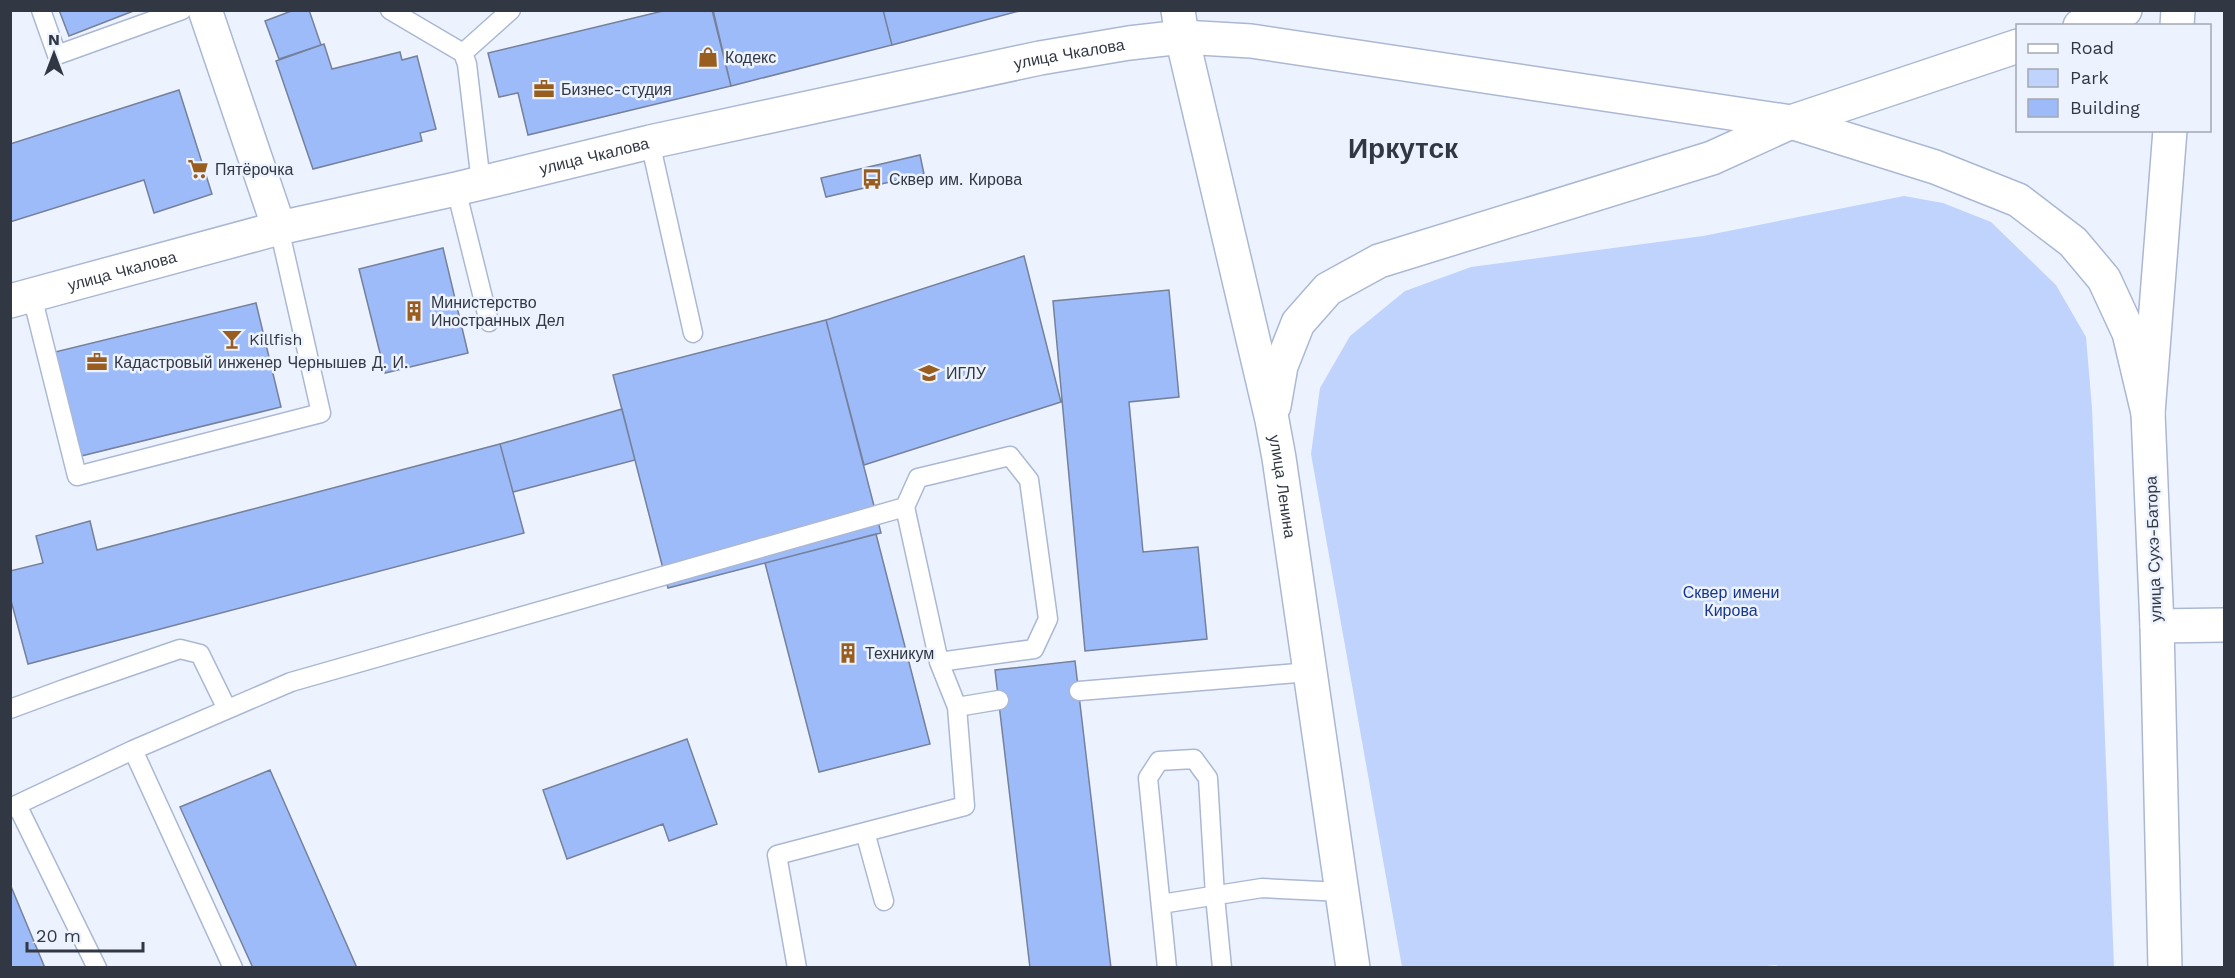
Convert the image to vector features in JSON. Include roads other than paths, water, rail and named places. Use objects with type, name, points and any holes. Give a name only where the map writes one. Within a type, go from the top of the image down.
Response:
[{"type":"main road","points":[[205,10],[279,228]]},
{"type":"main road","points":[[2086,24],[2125,10]]},
{"type":"main road","name":"улица Чкалова","points":[[21,298],[279,228],[469,186],[650,142],[1040,58],[1129,43],[1180,24],[1251,41],[1791,122],[1935,167],[2018,200],[2073,242],[2104,279],[2129,333],[2148,413]]},
{"type":"main road","name":"улица Ленина","points":[[1180,24],[1272,420],[1353,968]]},
{"type":"main road","points":[[1272,420],[1281,366],[1298,323],[1328,289],[1379,261],[1712,158],[1791,122],[2016,47]]},
{"type":"main road","name":"улица Сухэ-Батора","points":[[2165,968],[2157,626],[2148,413],[2170,132]]},
{"type":"main road","points":[[2157,626],[2224,625]]},
{"type":"lane","points":[[41,10],[57,56],[182,10]]},
{"type":"lane","points":[[390,10],[463,53],[466,64],[469,186],[489,322]]},
{"type":"lane","points":[[463,53],[511,10]]},
{"type":"lane","points":[[650,142],[693,333]]},
{"type":"lane","points":[[21,298],[77,476],[321,413],[279,228]]},
{"type":"lane","points":[[796,968],[777,855],[964,806],[957,707],[939,662],[905,507],[918,478],[1010,456],[1029,480],[1048,619],[1034,650],[939,662]]},
{"type":"lane","points":[[97,968],[14,806],[133,750],[291,682],[905,507]]},
{"type":"lane","points":[[10,709],[180,650],[200,654],[227,709]]},
{"type":"lane","points":[[1079,691],[1310,672]]},
{"type":"lane","points":[[957,707],[999,700]]},
{"type":"lane","points":[[133,750],[233,968]]},
{"type":"lane","points":[[1167,968],[1148,777],[1159,761],[1194,759],[1208,777],[1222,968]]},
{"type":"lane","points":[[865,832],[884,901]]},
{"type":"lane","points":[[1161,904],[1262,888],[1342,892]]},
{"type":"place","name":"Кодекс","points":[[708,57]]},
{"type":"place","name":"Бизнес-студия","points":[[544,89]]},
{"type":"place","name":"Пятёрочка","points":[[198,169]]},
{"type":"place","name":"Сквер им. Кирова","points":[[872,179]]},
{"type":"place","name":"Министерство Иностранных Дел","points":[[414,311]]},
{"type":"place","name":"Killfish","points":[[232,339]]},
{"type":"place","name":"Кадастровый инженер Чернышев Д. И.","points":[[97,362]]},
{"type":"place","name":"ИГЛУ","points":[[929,373]]},
{"type":"place","name":"Техникум","points":[[848,653]]},
{"type":"district","name":"Иркутск","points":[[1403,148]]},
{"type":"park label","name":"Сквер имени Кирова","points":[[1731,601]]}]
